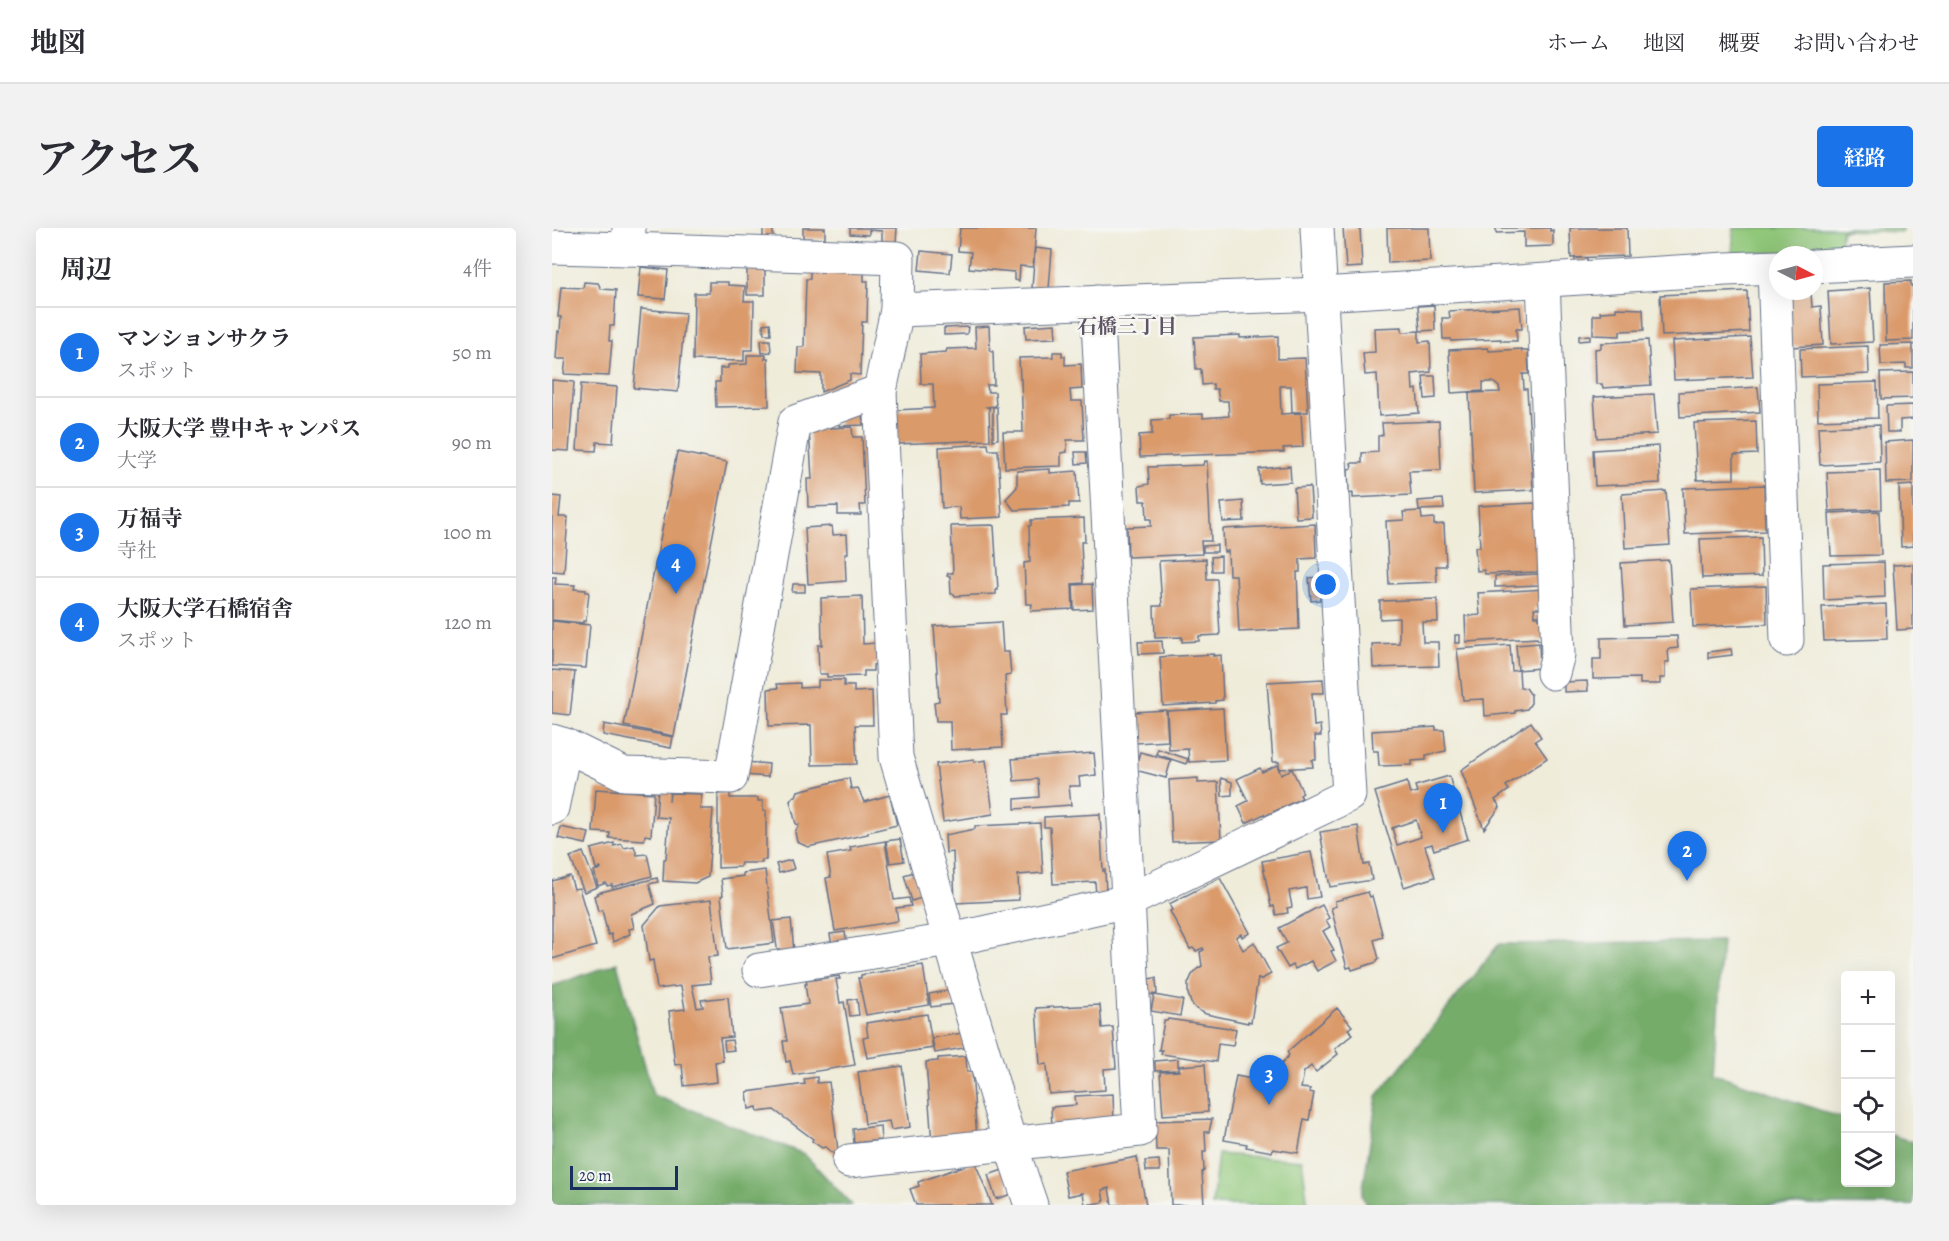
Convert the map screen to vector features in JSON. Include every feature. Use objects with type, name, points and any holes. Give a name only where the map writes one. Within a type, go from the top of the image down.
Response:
[{"type":"street","points":[[759,970],[950,940],[1128,901],[1349,795],[1317,228]]},
{"type":"street","points":[[552,247],[628,238],[898,258],[897,310],[880,391],[896,757],[1010,1143],[1031,1205]]},
{"type":"street","points":[[1823,266],[1913,261]]},
{"type":"street","points":[[897,310],[1321,294],[1769,267]]},
{"type":"street","points":[[1543,281],[1558,654],[1553,673]]},
{"type":"street","points":[[1777,300],[1787,640]]},
{"type":"street","points":[[849,1161],[1140,1130],[1097,302]]},
{"type":"street","points":[[552,808],[558,743],[624,774],[731,777],[795,422],[880,391]]},
{"type":"green space","points":[[1734,228],[1902,228],[1902,232],[1842,230],[1839,252],[1823,252],[1823,246],[1769,246],[1769,253],[1732,253]]},
{"type":"green space","points":[[1722,941],[1713,1073],[1841,1118],[1841,1187],[1895,1187],[1895,1136],[1913,1142],[1913,1205],[1366,1205],[1362,1195],[1377,1096],[1499,944]]},
{"type":"green space","points":[[617,963],[653,1095],[804,1154],[852,1205],[552,1205],[552,986]]},
{"type":"green space","points":[[1218,1154],[1302,1160],[1308,1205],[1212,1205]]},
{"type":"building","points":[[763,228],[773,228],[773,238],[763,238]]},
{"type":"building","points":[[803,228],[825,228],[825,239],[803,238]]},
{"type":"building","points":[[850,228],[897,228],[896,243],[882,242],[882,231],[869,230],[869,235],[850,234]]},
{"type":"building","points":[[960,228],[1036,228],[1033,267],[1020,266],[1019,281],[1014,280],[1014,272],[969,268],[971,252],[958,251]]},
{"type":"building","points":[[1343,228],[1360,228],[1362,267],[1346,268]]},
{"type":"building","points":[[1387,228],[1429,228],[1430,261],[1388,263]]},
{"type":"building","points":[[1496,228],[1550,228],[1550,231],[1553,230],[1553,246],[1524,247],[1524,232],[1496,233]]},
{"type":"building","points":[[1570,228],[1627,228],[1628,256],[1571,258]]},
{"type":"building","points":[[1035,248],[1052,250],[1049,289],[1032,288]]},
{"type":"building","points":[[921,251],[952,254],[950,273],[919,270]]},
{"type":"building","points":[[1575,258],[1587,258],[1587,262],[1575,262]]},
{"type":"building","points":[[641,267],[668,270],[665,299],[638,297]]},
{"type":"building","points":[[747,267],[765,267],[765,295],[747,295]]},
{"type":"building","points":[[810,267],[864,269],[864,281],[868,281],[867,322],[862,322],[860,375],[850,374],[850,380],[821,392],[821,374],[797,373],[798,347],[804,347],[806,279],[810,279]]},
{"type":"building","points":[[1911,281],[1911,286],[1913,286],[1913,340],[1886,341],[1885,282]]},
{"type":"building","points":[[584,282],[598,283],[601,289],[616,290],[614,326],[610,326],[609,341],[612,341],[609,376],[564,374],[566,359],[556,359],[558,331],[560,332],[561,317],[558,317],[561,287],[583,288]]},
{"type":"building","points":[[709,282],[728,282],[728,285],[745,286],[744,301],[754,301],[753,350],[744,350],[744,361],[693,360],[694,293],[709,293]]},
{"type":"building","points":[[1870,288],[1873,342],[1831,344],[1828,291]]},
{"type":"building","points":[[1747,291],[1749,332],[1662,336],[1660,295]]},
{"type":"building","points":[[1787,300],[1812,300],[1812,307],[1821,306],[1823,345],[1791,347]]},
{"type":"building","points":[[1434,305],[1435,330],[1420,331],[1418,306]]},
{"type":"building","points":[[1520,307],[1522,329],[1516,329],[1517,341],[1443,339],[1442,318],[1450,318],[1449,311]]},
{"type":"building","points":[[1616,308],[1643,309],[1644,330],[1620,331],[1620,336],[1593,335],[1593,315],[1616,311]]},
{"type":"building","points":[[641,309],[685,313],[678,392],[634,388]]},
{"type":"building","points":[[770,323],[771,334],[764,334],[763,324]]},
{"type":"building","points":[[1055,324],[1056,338],[1026,339],[1025,326]]},
{"type":"building","points":[[989,326],[990,351],[993,351],[994,385],[987,385],[988,392],[995,392],[996,406],[987,407],[989,408],[990,440],[897,444],[896,410],[934,408],[933,384],[921,384],[920,354],[946,352],[947,349],[976,348],[975,327]]},
{"type":"building","points":[[968,327],[967,334],[944,335],[944,328]]},
{"type":"building","points":[[1402,327],[1402,332],[1419,331],[1419,342],[1430,341],[1431,372],[1412,374],[1413,390],[1417,389],[1419,413],[1379,416],[1377,374],[1365,375],[1363,353],[1375,352],[1374,328]]},
{"type":"building","points":[[1240,335],[1240,338],[1278,336],[1278,359],[1305,358],[1308,412],[1292,412],[1291,386],[1280,386],[1281,414],[1301,413],[1303,447],[1283,448],[1284,452],[1140,457],[1139,435],[1152,434],[1152,420],[1169,419],[1169,415],[1203,414],[1203,418],[1229,416],[1228,401],[1219,401],[1217,389],[1213,389],[1213,384],[1202,385],[1201,369],[1196,369],[1194,337]]},
{"type":"building","points":[[1590,335],[1590,340],[1579,341],[1579,336]]},
{"type":"building","points":[[1750,337],[1753,377],[1674,380],[1672,341]]},
{"type":"building","points":[[761,340],[770,340],[771,352],[762,353]]},
{"type":"building","points":[[1648,340],[1651,385],[1603,388],[1602,384],[1596,384],[1595,349],[1601,348],[1601,343]]},
{"type":"building","points":[[1913,344],[1913,368],[1906,368],[1906,364],[1881,365],[1880,345]]},
{"type":"building","points":[[1868,346],[1869,374],[1801,377],[1800,349]]},
{"type":"building","points":[[1488,348],[1489,351],[1522,349],[1522,351],[1528,351],[1529,374],[1523,374],[1524,389],[1527,389],[1533,490],[1474,493],[1469,393],[1500,392],[1499,387],[1493,382],[1483,382],[1483,391],[1451,393],[1449,350]]},
{"type":"building","points":[[1053,352],[1062,352],[1062,356],[1065,356],[1065,365],[1081,364],[1082,389],[1070,390],[1071,401],[1082,401],[1084,440],[1067,440],[1067,452],[1061,453],[1061,466],[1005,468],[1003,432],[1023,432],[1019,358],[1053,357]]},
{"type":"building","points":[[747,355],[766,355],[765,359],[768,358],[769,406],[716,407],[715,382],[720,382],[720,368],[747,364]]},
{"type":"building","points":[[1913,372],[1913,398],[1881,399],[1880,373]]},
{"type":"building","points":[[1423,376],[1435,376],[1436,398],[1425,399]]},
{"type":"building","points":[[552,380],[574,382],[569,451],[552,450]]},
{"type":"building","points":[[1877,382],[1878,418],[1818,420],[1817,384]]},
{"type":"building","points":[[581,384],[617,387],[613,443],[597,442],[596,451],[577,450]]},
{"type":"building","points":[[1758,387],[1760,412],[1680,417],[1679,392]]},
{"type":"building","points":[[1654,394],[1657,434],[1597,438],[1594,397]]},
{"type":"building","points":[[1913,405],[1913,419],[1900,420],[1900,432],[1887,432],[1886,406]]},
{"type":"building","points":[[993,407],[997,407],[998,439],[993,440]]},
{"type":"building","points":[[862,412],[863,425],[839,426],[839,413]]},
{"type":"building","points":[[1439,421],[1441,470],[1409,471],[1411,495],[1353,498],[1353,493],[1349,494],[1348,469],[1352,468],[1351,463],[1362,463],[1362,453],[1378,452],[1378,436],[1383,435],[1382,423]]},
{"type":"building","points":[[1756,421],[1757,454],[1734,455],[1734,479],[1697,480],[1694,423]]},
{"type":"building","points":[[1879,425],[1880,462],[1820,465],[1818,427]]},
{"type":"building","points":[[852,427],[853,437],[862,437],[865,505],[860,505],[861,515],[838,515],[838,506],[808,507],[807,479],[812,479],[809,429]]},
{"type":"building","points":[[1913,440],[1913,482],[1886,483],[1885,442]]},
{"type":"building","points":[[988,444],[989,450],[998,450],[1002,517],[960,519],[959,507],[942,508],[939,447]]},
{"type":"building","points":[[1658,446],[1660,483],[1595,486],[1593,450]]},
{"type":"building","points":[[677,452],[727,462],[674,736],[624,726]]},
{"type":"building","points":[[1075,452],[1086,452],[1087,463],[1076,464]]},
{"type":"building","points":[[1204,461],[1207,461],[1211,541],[1201,541],[1202,554],[1128,557],[1127,527],[1151,526],[1151,519],[1147,519],[1146,501],[1140,501],[1139,486],[1149,484],[1148,467],[1203,465]]},
{"type":"building","points":[[1290,466],[1291,482],[1260,484],[1259,469]]},
{"type":"building","points":[[1050,469],[1050,473],[1077,471],[1079,503],[1069,503],[1069,507],[1014,510],[1006,499],[1017,487],[1017,471]]},
{"type":"building","points":[[1880,470],[1881,509],[1829,511],[1827,472]]},
{"type":"building","points":[[1764,485],[1765,531],[1685,534],[1683,488]]},
{"type":"building","points":[[1913,485],[1913,546],[1901,547],[1899,486]]},
{"type":"building","points":[[1310,487],[1312,517],[1296,518],[1294,488]]},
{"type":"building","points":[[1666,491],[1670,545],[1625,548],[1622,494]]},
{"type":"building","points":[[552,496],[561,497],[559,517],[568,517],[564,572],[552,571]]},
{"type":"building","points":[[1443,499],[1444,509],[1419,510],[1418,501]]},
{"type":"building","points":[[1243,501],[1244,521],[1223,522],[1221,503]]},
{"type":"building","points":[[1535,503],[1539,572],[1485,574],[1484,570],[1477,571],[1475,547],[1480,547],[1478,506]]},
{"type":"building","points":[[1421,511],[1422,519],[1434,518],[1434,525],[1444,524],[1446,566],[1436,566],[1437,582],[1389,584],[1386,521],[1404,520],[1403,512]]},
{"type":"building","points":[[1879,511],[1881,555],[1831,556],[1829,513]]},
{"type":"building","points":[[1084,518],[1085,542],[1081,542],[1083,583],[1072,584],[1073,609],[1031,611],[1032,604],[1026,604],[1024,563],[1030,562],[1029,526],[1031,520]]},
{"type":"building","points":[[1315,524],[1316,558],[1300,559],[1300,572],[1297,572],[1299,629],[1239,632],[1236,575],[1229,575],[1228,551],[1224,552],[1223,529]]},
{"type":"building","points":[[832,526],[833,535],[847,534],[846,581],[808,584],[805,528]]},
{"type":"building","points":[[951,526],[994,526],[998,590],[996,594],[955,596],[951,594],[950,576],[947,576],[948,573],[953,573]]},
{"type":"building","points":[[1761,537],[1762,576],[1702,578],[1700,539]]},
{"type":"building","points":[[1217,545],[1217,552],[1203,552],[1203,546]]},
{"type":"building","points":[[1221,556],[1221,571],[1212,571],[1211,557]]},
{"type":"building","points":[[1206,559],[1207,579],[1217,579],[1220,635],[1199,636],[1199,641],[1182,642],[1182,637],[1155,638],[1154,606],[1162,606],[1159,561]]},
{"type":"building","points":[[1669,560],[1673,622],[1625,625],[1621,563]]},
{"type":"building","points":[[1884,562],[1885,597],[1824,600],[1823,564]]},
{"type":"building","points":[[1913,564],[1913,629],[1897,630],[1893,565]]},
{"type":"building","points":[[1539,574],[1539,585],[1495,587],[1495,576]]},
{"type":"building","points":[[552,577],[556,577],[555,584],[575,585],[574,589],[589,592],[586,621],[583,623],[552,620]]},
{"type":"building","points":[[1318,577],[1320,600],[1311,601],[1309,578]]},
{"type":"building","points":[[793,584],[805,584],[805,592],[792,592]]},
{"type":"building","points":[[1092,584],[1093,609],[1074,610],[1073,585]]},
{"type":"building","points":[[1766,586],[1767,624],[1693,627],[1691,589]]},
{"type":"building","points":[[1544,589],[1544,608],[1534,608],[1535,616],[1545,619],[1546,640],[1537,638],[1466,642],[1465,616],[1480,615],[1478,593]]},
{"type":"building","points":[[862,596],[863,644],[877,643],[879,664],[873,665],[873,671],[864,671],[864,676],[827,677],[827,674],[819,674],[818,645],[822,645],[821,598]]},
{"type":"building","points":[[1437,599],[1438,622],[1422,622],[1423,642],[1438,642],[1439,666],[1373,668],[1372,644],[1399,643],[1399,618],[1380,619],[1380,601]]},
{"type":"building","points":[[1886,604],[1887,639],[1824,641],[1822,607]]},
{"type":"building","points":[[552,621],[590,625],[586,668],[552,666]]},
{"type":"building","points":[[1001,622],[1003,652],[1009,652],[1011,675],[1005,676],[1007,715],[1001,715],[1003,747],[951,750],[950,721],[936,721],[934,702],[939,701],[934,626]]},
{"type":"building","points":[[1455,635],[1460,635],[1460,643],[1455,643]]},
{"type":"building","points":[[1677,636],[1678,648],[1668,649],[1669,662],[1665,662],[1665,678],[1660,678],[1660,684],[1640,684],[1640,678],[1593,679],[1593,659],[1601,659],[1601,638]]},
{"type":"building","points":[[1162,641],[1163,653],[1139,654],[1138,642]]},
{"type":"building","points":[[1539,643],[1540,668],[1518,670],[1516,645]]},
{"type":"building","points":[[1510,645],[1512,671],[1519,670],[1520,687],[1526,688],[1531,695],[1531,703],[1527,709],[1515,711],[1515,713],[1485,716],[1484,699],[1463,700],[1457,649]]},
{"type":"building","points":[[1731,649],[1732,655],[1708,658],[1708,652]]},
{"type":"building","points":[[1214,654],[1213,656],[1221,655],[1223,700],[1215,701],[1215,703],[1163,706],[1160,657]]},
{"type":"building","points":[[552,670],[575,672],[570,715],[552,713]]},
{"type":"building","points":[[1323,679],[1324,693],[1312,693],[1314,726],[1320,725],[1321,736],[1315,736],[1316,760],[1312,760],[1313,767],[1279,769],[1279,762],[1273,762],[1267,682]]},
{"type":"building","points":[[818,680],[844,680],[844,686],[854,686],[854,692],[872,691],[873,725],[855,725],[857,764],[812,765],[811,725],[769,726],[768,689],[778,688],[777,684],[800,683],[800,688],[818,687]]},
{"type":"building","points":[[1587,681],[1588,691],[1564,692],[1564,682]]},
{"type":"building","points":[[1223,708],[1226,760],[1189,762],[1188,749],[1169,750],[1167,711]]},
{"type":"building","points":[[1166,710],[1168,741],[1136,743],[1134,712]]},
{"type":"building","points":[[1531,722],[1541,737],[1535,741],[1547,758],[1506,786],[1509,790],[1495,800],[1500,807],[1484,829],[1461,770]]},
{"type":"building","points":[[604,724],[673,737],[671,748],[603,735]]},
{"type":"building","points":[[1436,727],[1436,730],[1444,730],[1446,751],[1426,755],[1426,760],[1412,761],[1412,765],[1379,766],[1378,751],[1373,751],[1372,731]]},
{"type":"building","points":[[1158,749],[1188,759],[1186,764],[1156,754]]},
{"type":"building","points":[[1140,752],[1171,760],[1166,778],[1135,770]]},
{"type":"building","points":[[1094,753],[1096,775],[1079,777],[1080,786],[1069,786],[1071,805],[1015,809],[1015,799],[1039,797],[1038,779],[1014,781],[1012,759]]},
{"type":"building","points":[[974,759],[974,762],[986,760],[993,814],[943,822],[936,764]]},
{"type":"building","points":[[745,762],[769,764],[768,777],[744,775]]},
{"type":"building","points":[[1277,765],[1281,775],[1292,769],[1303,793],[1300,795],[1302,798],[1246,823],[1238,806],[1248,801],[1237,779],[1260,768],[1262,772]]},
{"type":"building","points":[[1449,776],[1468,839],[1434,850],[1432,844],[1425,846],[1435,877],[1404,887],[1375,792],[1407,782],[1410,794],[1417,792],[1415,786]],"holes":[[[1416,820],[1421,837],[1397,845],[1392,828]]]},
{"type":"building","points":[[849,778],[851,789],[858,788],[864,802],[890,795],[897,825],[808,847],[797,842],[795,832],[799,825],[796,824],[790,801],[793,797],[798,791]]},
{"type":"building","points":[[1198,778],[1198,783],[1218,782],[1221,840],[1172,842],[1169,780]]},
{"type":"building","points":[[1221,778],[1232,782],[1232,795],[1222,796]]},
{"type":"building","points":[[658,788],[670,789],[669,802],[670,793],[702,794],[700,809],[713,809],[708,877],[695,883],[663,881],[669,818],[656,817]]},
{"type":"building","points":[[596,789],[654,793],[651,836],[645,835],[644,840],[609,838],[610,833],[593,832]]},
{"type":"building","points":[[730,793],[730,798],[758,798],[758,801],[763,801],[763,811],[766,811],[766,860],[762,860],[762,863],[741,863],[740,867],[718,868],[718,794]]},
{"type":"building","points":[[1100,814],[1106,895],[1096,895],[1095,882],[1053,884],[1050,827],[1044,827],[1044,817]]},
{"type":"building","points":[[1040,823],[1043,873],[1018,875],[1019,900],[955,903],[953,852],[946,853],[945,835],[975,829],[975,826]]},
{"type":"building","points":[[1358,826],[1364,865],[1369,864],[1372,880],[1330,887],[1320,832]]},
{"type":"building","points":[[561,827],[589,833],[586,844],[558,838]]},
{"type":"building","points":[[900,839],[904,861],[890,863],[886,841]]},
{"type":"building","points":[[885,841],[894,900],[909,898],[911,906],[896,908],[898,921],[835,931],[826,878],[831,877],[827,855],[851,851],[850,847]]},
{"type":"building","points":[[614,843],[614,846],[622,844],[624,848],[634,846],[637,855],[647,854],[652,876],[612,887],[612,885],[607,886],[606,883],[598,886],[594,871],[601,868],[596,869],[591,849]]},
{"type":"building","points":[[583,852],[597,887],[584,892],[570,857]]},
{"type":"building","points":[[1311,852],[1320,897],[1307,899],[1306,888],[1289,891],[1292,907],[1287,908],[1288,913],[1276,915],[1274,906],[1271,907],[1262,861]]},
{"type":"building","points":[[791,860],[794,869],[779,873],[776,864]]},
{"type":"building","points":[[765,870],[774,943],[727,949],[721,879]]},
{"type":"building","points":[[914,872],[921,898],[912,901],[904,875]]},
{"type":"building","points":[[570,876],[574,889],[579,888],[596,946],[552,959],[552,881]]},
{"type":"building","points":[[657,878],[658,882],[649,884],[655,904],[631,914],[634,928],[629,929],[630,934],[613,942],[611,934],[608,935],[602,910],[598,911],[594,896],[597,893]]},
{"type":"building","points":[[1220,878],[1250,933],[1236,937],[1243,950],[1254,942],[1271,974],[1260,980],[1258,978],[1251,1022],[1248,1021],[1248,1023],[1206,1014],[1196,1009],[1191,1003],[1188,984],[1192,975],[1202,966],[1200,952],[1204,950],[1203,948],[1196,951],[1193,948],[1190,949],[1170,911],[1172,910],[1169,904]]},
{"type":"building","points":[[1368,892],[1370,897],[1372,896],[1383,937],[1374,940],[1379,959],[1377,962],[1352,970],[1351,967],[1347,968],[1331,908],[1336,906],[1335,901]]},
{"type":"building","points":[[711,900],[718,956],[708,957],[711,983],[692,985],[697,1008],[703,1007],[701,1000],[728,997],[732,1037],[720,1038],[723,1061],[715,1062],[717,1082],[684,1086],[682,1064],[675,1065],[669,1011],[685,1009],[681,986],[657,989],[653,960],[649,961],[644,925],[660,906]]},
{"type":"building","points":[[1322,905],[1329,918],[1326,920],[1330,927],[1323,931],[1334,950],[1331,951],[1336,961],[1317,971],[1311,961],[1295,969],[1293,965],[1288,968],[1276,948],[1287,943],[1279,928]]},
{"type":"building","points":[[791,919],[794,952],[778,954],[773,921]]},
{"type":"building","points":[[845,932],[847,944],[832,946],[830,934]]},
{"type":"building","points":[[923,965],[929,1005],[866,1015],[858,978],[861,978],[861,975]]},
{"type":"building","points":[[839,976],[840,979],[836,979],[840,1003],[844,1002],[855,1065],[793,1075],[790,1061],[786,1062],[783,1041],[787,1041],[781,1008],[808,1004],[806,981]]},
{"type":"building","points":[[1156,978],[1157,994],[1147,995],[1146,979]]},
{"type":"building","points":[[951,990],[953,1004],[931,1007],[929,994]]},
{"type":"building","points":[[1154,995],[1183,1000],[1180,1016],[1151,1011]]},
{"type":"building","points":[[857,999],[859,1015],[850,1016],[848,1000]]},
{"type":"building","points":[[1100,1005],[1102,1028],[1113,1027],[1116,1068],[1104,1069],[1105,1090],[1049,1094],[1047,1064],[1040,1065],[1036,1008]]},
{"type":"building","points":[[1337,1008],[1352,1026],[1348,1029],[1353,1034],[1335,1049],[1338,1054],[1316,1072],[1311,1066],[1304,1072],[1301,1088],[1310,1089],[1309,1092],[1314,1093],[1309,1120],[1304,1119],[1298,1153],[1273,1149],[1272,1152],[1224,1140],[1236,1076],[1267,1082],[1289,1055],[1287,1052]]},
{"type":"building","points":[[927,1014],[933,1048],[867,1058],[863,1038],[868,1037],[866,1023]]},
{"type":"building","points":[[1168,1019],[1236,1029],[1233,1046],[1218,1044],[1216,1062],[1161,1054],[1162,1050],[1159,1050],[1164,1021]]},
{"type":"building","points":[[962,1033],[964,1048],[935,1053],[932,1038]]},
{"type":"building","points":[[732,1040],[734,1050],[725,1051],[724,1041]]},
{"type":"building","points":[[966,1056],[967,1072],[972,1071],[977,1140],[932,1144],[926,1062],[938,1061],[938,1058]]},
{"type":"building","points":[[1178,1059],[1178,1070],[1155,1071],[1155,1061]]},
{"type":"building","points":[[1205,1064],[1208,1112],[1163,1115],[1160,1072],[1179,1071],[1179,1066]]},
{"type":"building","points":[[902,1066],[910,1127],[891,1130],[889,1121],[865,1124],[858,1072]]},
{"type":"building","points":[[817,1077],[817,1083],[829,1082],[839,1158],[825,1147],[822,1148],[812,1141],[813,1139],[774,1110],[758,1112],[757,1107],[749,1109],[747,1092],[805,1084],[804,1079]]},
{"type":"building","points":[[1113,1094],[1114,1123],[1052,1128],[1051,1107],[1076,1105],[1075,1096]]},
{"type":"building","points":[[1212,1119],[1209,1132],[1205,1132],[1206,1152],[1203,1152],[1204,1205],[1171,1205],[1169,1150],[1156,1150],[1155,1121]]},
{"type":"building","points":[[880,1126],[881,1140],[854,1143],[853,1129]]},
{"type":"building","points":[[1137,1157],[1146,1205],[1112,1205],[1109,1188],[1102,1190],[1104,1202],[1085,1205],[1083,1193],[1068,1196],[1063,1171]]},
{"type":"building","points":[[1159,1160],[1160,1171],[1146,1171],[1145,1161]]},
{"type":"building","points":[[975,1162],[992,1205],[916,1205],[910,1189],[919,1186],[918,1182]]},
{"type":"building","points":[[1003,1170],[1012,1194],[996,1199],[988,1175]]},
{"type":"place","name":"大阪大学石橋宿舎","points":[[676,594]]},
{"type":"place","name":"マンションサクラ","points":[[1443,833]]},
{"type":"place","name":"大阪大学 豊中キャンパス","points":[[1687,881]]},
{"type":"place","name":"万福寺","points":[[1269,1105]]},
{"type":"district","name":"石橋三丁目","points":[[1127,326]]}]
